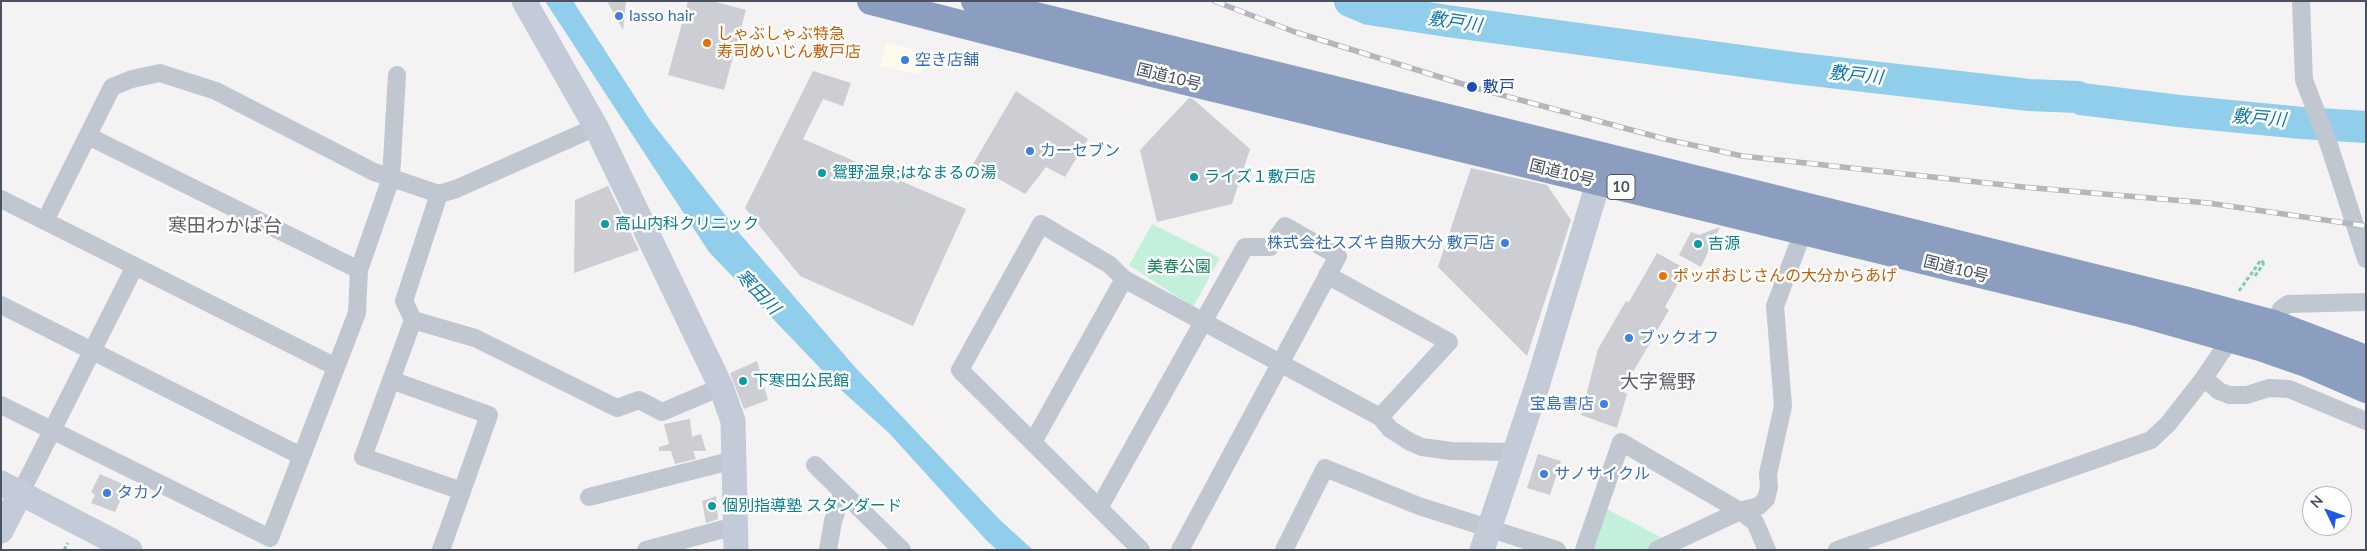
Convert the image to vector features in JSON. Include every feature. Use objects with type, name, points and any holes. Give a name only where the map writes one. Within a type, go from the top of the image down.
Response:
[{"type":"highway","name":"国道10号","points":[[871,1],[1148,72],[1602,169],[2274,324],[2366,359]]},
{"type":"highway","name":"国道10号","points":[[975,1],[1602,169],[1803,232],[2231,338],[2306,363],[2366,389]]},
{"type":"street","points":[[524,1],[596,127],[721,386],[733,421],[735,538],[646,550]]},
{"type":"street","points":[[2301,1],[2304,80],[2329,145],[2366,259]]},
{"type":"street","points":[[45,221],[112,87],[132,79],[160,73],[216,91],[374,172],[439,194],[456,189],[596,127]]},
{"type":"street","points":[[1,405],[270,538],[357,313],[359,270],[391,178],[397,75]]},
{"type":"street","points":[[88,136],[359,270]]},
{"type":"street","points":[[1486,539],[1515,452],[1602,169]]},
{"type":"street","points":[[439,194],[404,301],[413,320],[363,457],[462,491]]},
{"type":"street","points":[[1,199],[336,367]]},
{"type":"street","points":[[1141,550],[960,370],[1041,224],[1110,265],[1124,279],[1380,417],[1400,437],[1422,447],[1451,451],[1515,452]]},
{"type":"street","points":[[1099,508],[1245,247],[1270,247],[1285,226],[1338,256],[1180,550]]},
{"type":"street","points":[[1657,550],[1740,511],[1760,506],[1766,499],[1769,488],[1768,474],[1784,406],[1775,306],[1803,232]]},
{"type":"street","points":[[1,531],[11,488],[52,430],[135,266]]},
{"type":"street","points":[[1327,275],[1448,342],[1380,417]]},
{"type":"street","points":[[1032,442],[1124,279]]},
{"type":"street","points":[[2274,324],[2281,309],[2288,304],[2366,302]]},
{"type":"street","points":[[1,305],[301,456]]},
{"type":"street","points":[[413,320],[476,338],[617,408],[639,400],[662,412],[721,386]]},
{"type":"street","points":[[1837,550],[2152,440],[2168,424],[2204,378],[2231,338]]},
{"type":"street","points":[[2204,378],[2219,391],[2233,396],[2247,395],[2269,388],[2289,389],[2366,421]]},
{"type":"street","points":[[391,380],[489,415],[441,550]]},
{"type":"street","points":[[1584,550],[1621,442],[1740,511],[1755,522],[1767,550]]},
{"type":"street","points":[[588,496],[734,460]]},
{"type":"street","points":[[815,465],[902,550]]},
{"type":"street","points":[[1284,550],[1325,468],[1419,506],[1486,539],[1557,550]]},
{"type":"street","points":[[11,488],[130,550]]},
{"type":"street","points":[[828,550],[833,521],[843,492]]},
{"type":"path","points":[[2255,276],[2264,263]]},
{"type":"path","points":[[64,550],[68,543]]},
{"type":"shaded area","name":"空き店舗","points":[[886,42],[930,54],[920,75],[880,66]]},
{"type":"green space","name":"美春公園","points":[[1152,224],[1220,258],[1193,307],[1129,265]]},
{"type":"green space","points":[[1605,508],[1668,541],[1648,550],[1591,550]]},
{"type":"water","name":"寒田川","points":[[545,1],[573,1],[650,120],[741,235],[854,366],[1000,520],[1033,550],[997,550],[987,541],[889,433],[842,391],[709,252]]},
{"type":"building","name":"lasso hair","points":[[607,1],[626,1],[623,30]]},
{"type":"building","name":"しゃぶしゃぶ特急 寿司めいじん敷戸店","points":[[688,1],[712,1],[746,10],[724,90],[668,75]]},
{"type":"building","name":"鴛野温泉;はなまるの湯","points":[[813,71],[851,83],[843,106],[823,99],[803,139],[966,209],[913,326],[800,276],[745,208]]},
{"type":"building","name":"カーセブン","points":[[1016,91],[1088,139],[1065,177],[1046,167],[1025,194],[973,164]]},
{"type":"building","name":"ライズ１敷戸店","points":[[1189,98],[1193,99],[1250,149],[1232,204],[1157,222],[1140,150]]},
{"type":"building","name":"株式会社スズキ自販大分 敷戸店","points":[[1471,168],[1547,185],[1571,220],[1527,356],[1438,267]]},
{"type":"building","name":"高山内科クリニック","points":[[608,186],[639,250],[574,273],[575,200]]},
{"type":"building","name":"吉源","points":[[1720,227],[1701,267],[1679,255],[1691,232],[1699,235]]},
{"type":"building","points":[[1657,253],[1686,269],[1665,307],[1669,310],[1622,391],[1627,394],[1617,428],[1581,415],[1598,349],[1626,301],[1629,302]]},
{"type":"building","name":"下寒田公民館","points":[[757,361],[768,400],[744,409],[730,373]]},
{"type":"building","points":[[690,419],[692,437],[701,434],[706,451],[693,451],[696,459],[675,464],[671,451],[659,451],[659,447],[669,444],[664,424]]},
{"type":"building","name":"サノサイクル","points":[[1538,454],[1561,461],[1550,495],[1527,488]]},
{"type":"building","name":"タカノ","points":[[100,474],[123,484],[119,491],[124,493],[115,512],[91,503],[95,495],[91,492]]},
{"type":"building","name":"個別指導塾 スタンダード","points":[[716,496],[718,519],[706,523],[702,501]]},
{"type":"waterway","name":"敷戸川","points":[[1350,1],[1369,9],[1447,21],[1794,68],[2029,95],[2078,97],[2081,99],[2179,111],[2366,127]]},
{"type":"railway","points":[[1214,1],[1295,32],[1472,87],[1665,139],[1742,156],[2023,187],[2208,203],[2366,226]]},
{"type":"place","name":"lasso hair","points":[[619,16]]},
{"type":"place","name":"しゃぶしゃぶ特急 寿司めいじん敷戸店","points":[[707,43]]},
{"type":"place","name":"空き店舗","points":[[905,60]]},
{"type":"place","name":"敷戸","points":[[1472,87]]},
{"type":"place","name":"カーセブン","points":[[1030,151]]},
{"type":"place","name":"鴛野温泉;はなまるの湯","points":[[822,173]]},
{"type":"place","name":"ライズ１敷戸店","points":[[1194,177]]},
{"type":"place","name":"高山内科クリニック","points":[[605,224]]},
{"type":"place","name":"株式会社スズキ自販大分 敷戸店","points":[[1505,243]]},
{"type":"place","name":"吉源","points":[[1698,244]]},
{"type":"place","name":"ポッポおじさんの大分からあげ","points":[[1663,276]]},
{"type":"place","name":"ブックオフ","points":[[1629,338]]},
{"type":"place","name":"下寒田公民館","points":[[743,381]]},
{"type":"place","name":"宝島書店","points":[[1604,404]]},
{"type":"place","name":"サノサイクル","points":[[1544,474]]},
{"type":"place","name":"タカノ","points":[[107,493]]},
{"type":"place","name":"個別指導塾 スタンダード","points":[[712,506]]},
{"type":"district","name":"寒田わかば台","points":[[225,226]]},
{"type":"district","name":"大字鴛野","points":[[1658,382]]}]
